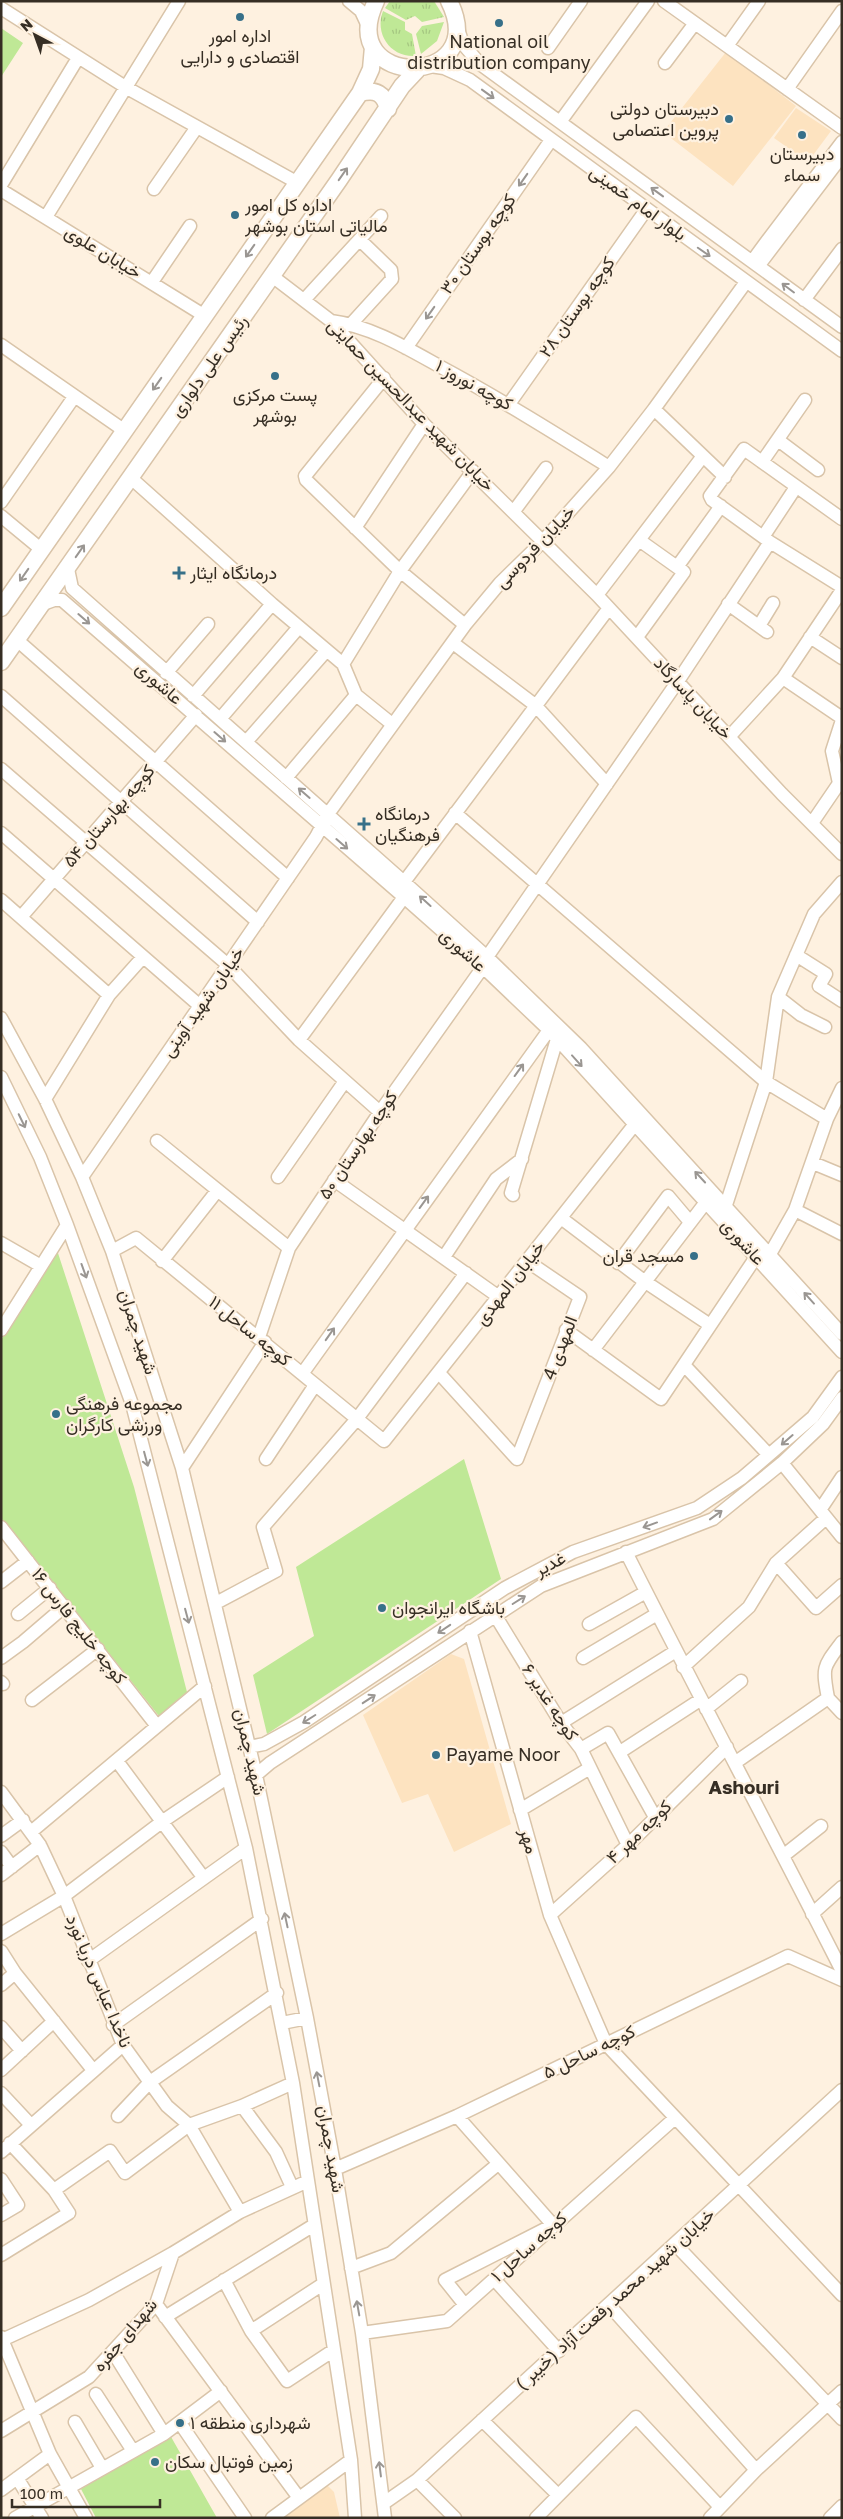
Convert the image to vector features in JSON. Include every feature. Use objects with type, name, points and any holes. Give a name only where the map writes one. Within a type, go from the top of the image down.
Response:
[{"type":"main road","points":[[376,1],[370,13],[368,26],[374,46],[389,63],[403,69],[423,68]]},
{"type":"main road","points":[[449,1],[455,13],[457,26]]},
{"type":"main road","name":"رئیس علی دلواری","points":[[1,662],[272,276],[402,86],[423,68],[441,60],[455,38],[457,26]]},
{"type":"main road","name":"رئیس علی دلواری","points":[[1,608],[360,93],[371,69],[374,46]]},
{"type":"main road","points":[[360,93],[372,90],[380,93],[386,100],[388,109]]},
{"type":"street","points":[[46,217],[179,1]]},
{"type":"street","points":[[349,1],[361,11],[368,26]]},
{"type":"street","points":[[548,48],[581,1]]},
{"type":"street","points":[[560,122],[648,1]]},
{"type":"street","points":[[727,46],[759,1]]},
{"type":"street","points":[[672,3],[695,23],[787,89],[840,124]]},
{"type":"street","points":[[1,8],[127,88],[298,183]]},
{"type":"street","points":[[787,89],[842,11]]},
{"type":"street","points":[[665,63],[695,23]]},
{"type":"street","name":"بلوار امام خمینی","points":[[457,26],[463,44],[480,64],[842,327]]},
{"type":"street","points":[[1,185],[78,58]]},
{"type":"street","points":[[470,80],[466,74],[468,68],[473,64],[480,64]]},
{"type":"street","name":"بلوار امام خمینی","points":[[423,68],[444,68],[470,80],[842,351]]},
{"type":"street","points":[[154,189],[197,127]]},
{"type":"street","name":"کوچه بوستان ۳۰","points":[[406,348],[551,140]]},
{"type":"street","points":[[767,247],[842,142]]},
{"type":"street","points":[[755,263],[756,256],[767,247],[842,156]]},
{"type":"street","name":"خیابان علوی","points":[[1,190],[205,316]]},
{"type":"street","name":"کوچه بوستان ۲۸","points":[[508,404],[646,210]]},
{"type":"street","points":[[304,300],[381,216]]},
{"type":"street","points":[[152,282],[190,226]]},
{"type":"street","points":[[352,323],[392,279],[393,274],[392,270],[360,240]]},
{"type":"street","points":[[804,300],[842,249]]},
{"type":"street","name":"خیابان شهید عبدالحسین حمایتی","points":[[272,276],[331,320],[424,424],[543,541]]},
{"type":"street","name":"خیابان فردوسی","points":[[322,826],[328,814],[392,724],[465,625],[500,582],[543,541],[609,467],[654,409],[746,282]]},
{"type":"street","name":"کوچه نوروز ۱","points":[[331,320],[352,323],[406,348],[508,404],[609,467]]},
{"type":"street","points":[[4,352],[125,431]]},
{"type":"street","points":[[384,378],[305,476],[306,480],[400,571],[465,625]]},
{"type":"street","points":[[1,502],[74,397]]},
{"type":"street","points":[[762,462],[805,400]]},
{"type":"street","points":[[654,409],[724,477]]},
{"type":"street","points":[[355,528],[424,424]]},
{"type":"street","points":[[778,440],[818,470]]},
{"type":"street","points":[[729,737],[783,678],[842,589],[766,540],[710,496],[744,449],[842,519]]},
{"type":"street","points":[[597,595],[703,456]]},
{"type":"street","points":[[514,511],[546,468]]},
{"type":"street","points":[[343,664],[400,571],[473,471]]},
{"type":"street","points":[[131,478],[272,604],[343,664],[356,695],[392,724]]},
{"type":"street","name":"کوچه بهارستان ۵۰","points":[[182,1468],[262,1340],[289,1248],[380,1112],[678,681],[728,604],[796,487]]},
{"type":"street","points":[[677,567],[721,506]]},
{"type":"street","points":[[1,516],[42,550]]},
{"type":"street","points":[[637,637],[684,574],[639,540]]},
{"type":"street","name":"خیابان پاسارگاد","points":[[543,541],[597,595],[729,737],[842,854]]},
{"type":"street","name":"عاشوری","points":[[68,569],[72,588],[404,882],[485,962],[553,1034],[842,1352]]},
{"type":"street","name":"عاشوری","points":[[43,604],[54,600],[62,600],[404,897],[485,962],[582,1048],[842,1334]]},
{"type":"street","points":[[728,604],[763,629],[773,603]]},
{"type":"street","points":[[193,696],[272,604]]},
{"type":"street","points":[[404,882],[609,608]]},
{"type":"street","points":[[166,673],[208,624]]},
{"type":"street","points":[[220,719],[299,627]]},
{"type":"street","points":[[810,637],[842,658]]},
{"type":"street","points":[[17,640],[288,878]]},
{"type":"street","points":[[453,643],[536,705],[607,784]]},
{"type":"street","points":[[246,742],[326,651]]},
{"type":"street","points":[[783,678],[842,719],[832,751],[840,781],[812,823]]},
{"type":"street","points":[[286,778],[356,695]]},
{"type":"street","points":[[1,696],[123,801],[258,922]]},
{"type":"street","name":"کوچه بهارستان ۵۴","points":[[21,917],[196,715]]},
{"type":"street","points":[[1,768],[87,840],[228,965],[299,1040],[380,1112]]},
{"type":"street","points":[[455,813],[766,1082],[828,1118]]},
{"type":"street","name":"خیابان شهید آوینی","points":[[82,1177],[322,826]]},
{"type":"street","points":[[1,833],[200,1006]]},
{"type":"street","points":[[726,1205],[766,1082],[778,997],[814,914],[842,882]]},
{"type":"street","points":[[299,1040],[404,897]]},
{"type":"street","points":[[1,900],[109,995]]},
{"type":"street","points":[[796,955],[826,974],[819,986],[842,1001]]},
{"type":"street","points":[[45,1099],[109,995],[143,957]]},
{"type":"street","points":[[778,997],[801,1015],[825,1027]]},
{"type":"street","name":"شهید چمران","points":[[1,1018],[45,1099],[82,1177],[112,1251],[182,1468],[216,1602],[256,1775],[307,2018],[335,2169],[362,2332],[385,2518]]},
{"type":"street","points":[[513,1195],[553,1034]]},
{"type":"street","points":[[302,1374],[404,1230],[553,1034]]},
{"type":"street","name":"شهید چمران","points":[[1,1077],[40,1157],[67,1225],[132,1404],[246,1848],[277,1993],[293,2083],[352,2460],[355,2518]]},
{"type":"street","points":[[278,1176],[345,1081]]},
{"type":"street","points":[[770,1254],[795,1210],[828,1118],[842,1088]]},
{"type":"street","name":"خیابان المهدی","points":[[384,1442],[635,1124]]},
{"type":"street","points":[[157,1141],[289,1248]]},
{"type":"street","points":[[444,1257],[496,1179],[522,1160]]},
{"type":"street","points":[[813,1163],[842,1175]]},
{"type":"street","points":[[334,1180],[499,1297]]},
{"type":"street","points":[[162,1261],[217,1191]]},
{"type":"street","points":[[618,1263],[668,1196],[690,1222]]},
{"type":"street","points":[[593,1350],[706,1202]]},
{"type":"street","points":[[795,1210],[842,1234]]},
{"type":"street","points":[[561,1218],[618,1263],[710,1325]]},
{"type":"street","points":[[3,1323],[67,1225]]},
{"type":"street","name":"کوچه ساحل ۱۱","points":[[112,1251],[136,1238],[384,1442]]},
{"type":"street","points":[[1,1244],[41,1266]]},
{"type":"street","points":[[566,1330],[661,1399],[756,1257]]},
{"type":"street","name":"المهدی 4","points":[[439,1373],[518,1459],[580,1297],[527,1261]]},
{"type":"street","points":[[216,1602],[276,1571],[264,1528],[356,1420],[466,1273]]},
{"type":"street","points":[[684,1365],[769,1455]]},
{"type":"street","name":"غدیر","points":[[249,1747],[264,1744],[279,1736],[396,1662],[505,1588],[573,1552],[696,1508],[742,1478],[769,1455],[818,1421],[842,1377]]},
{"type":"street","points":[[266,1459],[314,1385]]},
{"type":"street","name":"غدیر","points":[[256,1775],[288,1751],[541,1586],[712,1519],[782,1463],[818,1421],[842,1398]]},
{"type":"street","points":[[782,1463],[842,1537]]},
{"type":"street","points":[[683,1667],[749,1607],[776,1564],[823,1514],[842,1477]]},
{"type":"street","name":"کوچه خلیج فارس ۱۶","points":[[1,1527],[65,1606],[157,1726]]},
{"type":"street","points":[[626,1552],[683,1667],[736,1762],[842,1971]]},
{"type":"street","points":[[1,1582],[28,1560]]},
{"type":"street","points":[[776,1564],[816,1608],[842,1585]]},
{"type":"street","points":[[18,1614],[50,1588]]},
{"type":"street","points":[[588,1624],[646,1592]]},
{"type":"street","points":[[1,1658],[65,1606]]},
{"type":"street","points":[[583,1658],[657,1614]]},
{"type":"street","name":"کوچه غدیر ۶","points":[[495,1615],[561,1723],[581,1749],[628,1845]]},
{"type":"street","name":"مهر","points":[[470,1631],[550,1916],[606,2044],[842,2295]]},
{"type":"street","points":[[842,1642],[824,1672],[828,1698],[842,1713]]},
{"type":"street","points":[[32,1700],[98,1649]]},
{"type":"street","points":[[561,1723],[676,1651]]},
{"type":"street","points":[[620,1752],[741,1681]]},
{"type":"street","points":[[31,1832],[205,1686]]},
{"type":"street","points":[[736,1762],[828,1698]]},
{"type":"street","points":[[581,1749],[608,1733],[655,1817]]},
{"type":"street","points":[[279,1736],[280,1745],[288,1751]]},
{"type":"street","name":"کوچه مهر ۴","points":[[550,1916],[628,1845],[727,1747]]},
{"type":"street","points":[[117,1761],[204,1877]]},
{"type":"street","points":[[520,1810],[590,1768]]},
{"type":"street","points":[[1,1934],[64,1896],[163,1822],[228,1778]]},
{"type":"street","name":"ناخدا عباس دریا نورد","points":[[2,1794],[40,1845],[64,1896],[113,2025],[123,2045],[167,2106],[189,2125],[240,2212]]},
{"type":"street","points":[[1,1836],[23,1820]]},
{"type":"street","points":[[783,1856],[822,1826]]},
{"type":"street","points":[[1,1852],[6,1871],[40,1845]]},
{"type":"street","points":[[88,1961],[246,1848]]},
{"type":"street","points":[[812,1914],[842,1887]]},
{"type":"street","points":[[113,2025],[262,1919]]},
{"type":"street","points":[[1,1951],[15,1973],[93,2070]]},
{"type":"street","name":"کوچه ساحل ۵","points":[[335,2169],[458,2116],[788,1956],[842,1980]]},
{"type":"street","points":[[1,1986],[15,1973]]},
{"type":"street","points":[[118,2116],[150,2082],[277,1993]]},
{"type":"street","points":[[282,2023],[307,2018]]},
{"type":"street","points":[[1,2070],[54,2021]]},
{"type":"street","points":[[1,2027],[22,2051]]},
{"type":"street","points":[[1,2255],[69,2213],[54,2190],[6,2148],[30,2124],[123,2045]]},
{"type":"street","points":[[54,2190],[110,2151],[125,2173],[189,2125],[242,2106],[293,2083]]},
{"type":"street","name":"( خیبر) خیابان شهید محمد رفعت آزاد","points":[[384,2503],[417,2480],[740,2186],[842,2090]]},
{"type":"street","points":[[1,2093],[30,2124]]},
{"type":"street","points":[[242,2106],[276,2152],[292,2187]]},
{"type":"street","points":[[458,2116],[553,2225],[445,2280],[465,2304]]},
{"type":"street","name":"کوچه ساحل ۱","points":[[362,2332],[447,2321],[675,2118]]},
{"type":"street","points":[[352,2268],[391,2253],[498,2164]]},
{"type":"street","points":[[1,2179],[18,2205],[1,2215]]},
{"type":"street","points":[[86,2518],[50,2454],[5,2360],[2,2338],[89,2300],[173,2253],[240,2212],[308,2181]]},
{"type":"street","points":[[165,2317],[314,2225]]},
{"type":"street","points":[[675,2244],[842,2419]]},
{"type":"street","name":"شهدای جفره","points":[[1,2431],[89,2378],[156,2304],[173,2253]]},
{"type":"street","points":[[494,2278],[559,2351]]},
{"type":"street","points":[[224,2280],[251,2331],[287,2381],[334,2350]]},
{"type":"street","points":[[251,2331],[323,2284]]},
{"type":"street","points":[[156,2304],[299,2498]]},
{"type":"street","points":[[609,2305],[756,2470]]},
{"type":"street","points":[[113,2352],[164,2434]]},
{"type":"street","points":[[15,2518],[164,2434],[221,2391]]},
{"type":"street","points":[[710,2518],[756,2470],[842,2391]]},
{"type":"street","points":[[96,2394],[133,2451]]},
{"type":"street","points":[[536,2518],[636,2417],[720,2507]]},
{"type":"street","points":[[482,2420],[558,2495]]},
{"type":"street","points":[[75,2422],[102,2468]]},
{"type":"street","points":[[180,2423],[245,2518]]},
{"type":"street","points":[[1,2490],[50,2454]]},
{"type":"street","points":[[272,2518],[352,2460]]},
{"type":"street","points":[[17,2478],[42,2518]]},
{"type":"street","points":[[417,2480],[455,2518]]},
{"type":"street","points":[[830,2518],[842,2506]]},
{"type":"shaded area","name":"دبیرستان دولتی پروین اعتصامی","points":[[726,52],[796,106],[733,186],[663,132]]},
{"type":"shaded area","name":"دبیرستان سماء","points":[[796,108],[831,131],[808,162],[774,138]]},
{"type":"shaded area","name":"Payame Noor","points":[[451,1654],[464,1659],[511,1824],[454,1852],[428,1794],[402,1803],[363,1715]]},
{"type":"shaded area","points":[[327,2485],[334,2492],[340,2518],[282,2518]]},
{"type":"green space","points":[[390,1],[434,1],[444,17],[422,22],[415,16],[406,20],[385,8]]},
{"type":"green space","points":[[383,11],[405,22],[405,30],[412,34],[416,56],[407,56],[399,53],[387,43],[381,28]]},
{"type":"green space","points":[[444,22],[437,41],[421,54],[416,34],[422,26]]},
{"type":"green space","points":[[1,28],[23,43],[1,77]]},
{"type":"green space","name":"مجموعه فرهنگی ورزشی کارگران","points":[[57,1250],[134,1487],[187,1692],[159,1716],[1,1518],[1,1340]]},
{"type":"green space","name":"باشگاه ایرانجوان","points":[[464,1459],[501,1579],[267,1734],[253,1675],[314,1636],[296,1567]]},
{"type":"green space","name":"زمین فوتبال سکان","points":[[170,2435],[217,2518],[96,2518],[81,2489]]},
{"type":"place","name":"اداره امور اقتصادی و دارایی","points":[[240,17]]},
{"type":"place","name":"National oil distribution company","points":[[499,23]]},
{"type":"place","name":"دبیرستان دولتی پروین اعتصامی","points":[[729,119]]},
{"type":"place","name":"دبیرستان سماء","points":[[802,135]]},
{"type":"place","name":"اداره کل امور مالیاتی استان بوشهر","points":[[235,215]]},
{"type":"place","name":"پست مرکزی بوشهر","points":[[275,376]]},
{"type":"place","name":"درمانگاه ایثار","points":[[179,573]]},
{"type":"place","name":"درمانگاه فرهنگیان","points":[[364,824]]},
{"type":"place","name":"مسجد قران","points":[[694,1256]]},
{"type":"place","name":"مجموعه فرهنگی ورزشی کارگران","points":[[56,1414]]},
{"type":"place","name":"باشگاه ایرانجوان","points":[[382,1608]]},
{"type":"place","name":"Payame Noor","points":[[436,1755]]},
{"type":"place","name":"شهرداری منطقه ١","points":[[180,2423]]},
{"type":"place","name":"زمین فوتبال سکان","points":[[155,2462]]},
{"type":"district","name":"Ashouri","points":[[744,1787]]}]
